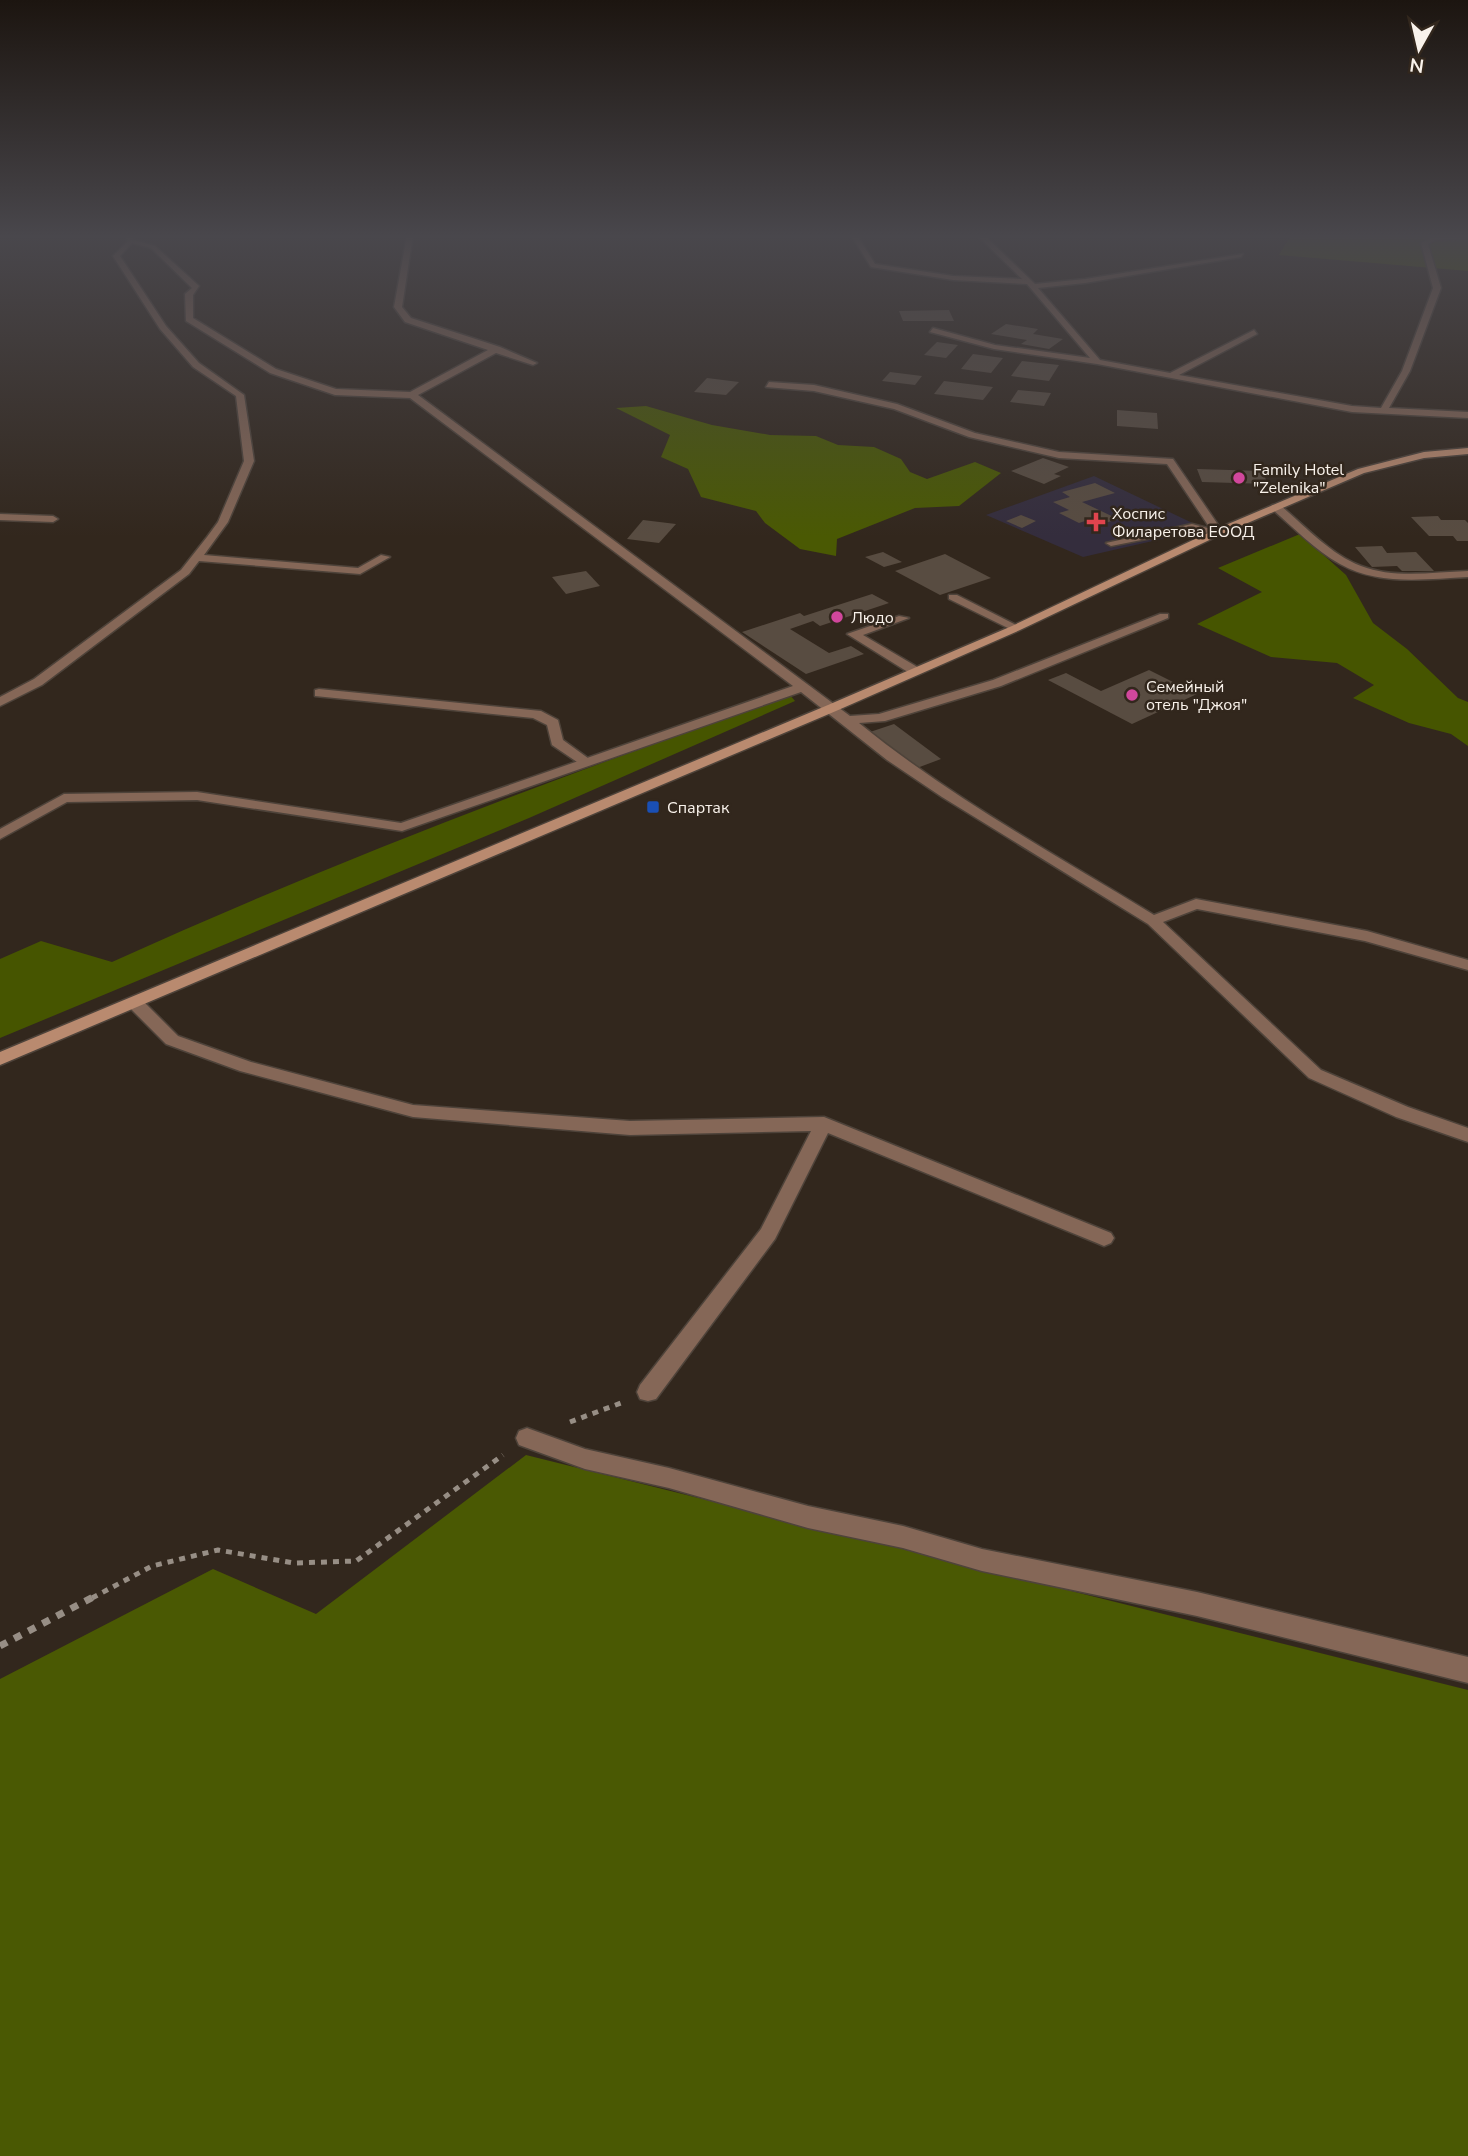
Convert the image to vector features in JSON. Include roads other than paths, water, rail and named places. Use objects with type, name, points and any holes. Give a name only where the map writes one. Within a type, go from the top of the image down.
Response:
[{"type":"main road","points":[[0,1059],[832,708],[1016,628],[1218,532],[1361,471],[1424,454],[1468,451]]},
{"type":"street","points":[[0,702],[38,682],[185,572],[223,522],[249,461],[240,395],[196,366],[170,336]]},
{"type":"street","points":[[215,336],[273,371],[335,392],[412,395],[497,349]]},
{"type":"street","points":[[456,336],[533,363]]},
{"type":"street","points":[[954,336],[994,346],[1383,412],[1468,415]]},
{"type":"street","points":[[1075,336],[1097,362]]},
{"type":"street","points":[[1170,376],[1247,336]]},
{"type":"street","points":[[1383,412],[1406,371],[1419,336]]},
{"type":"street","points":[[769,385],[814,388],[897,407],[972,435],[1059,455],[1170,461],[1218,532]]},
{"type":"street","points":[[412,395],[832,708],[892,757],[1153,921],[1315,1074],[1402,1112],[1468,1135]]},
{"type":"street","points":[[1276,507],[1345,562],[1362,570],[1394,575],[1468,574]]},
{"type":"street","points":[[0,517],[52,519]]},
{"type":"street","points":[[1111,543],[1192,527],[1218,532]]},
{"type":"street","points":[[196,558],[360,570],[385,556]]},
{"type":"street","points":[[953,597],[1016,628]]},
{"type":"street","points":[[847,720],[880,718],[997,683],[1164,617]]},
{"type":"street","points":[[903,618],[853,634],[915,671]]},
{"type":"street","points":[[0,835],[64,798],[197,796],[402,827],[802,687]]},
{"type":"street","points":[[319,693],[537,714],[552,723],[557,742],[585,761]]},
{"type":"street","points":[[1153,921],[1196,904],[1367,936],[1468,965]]},
{"type":"street","points":[[135,1003],[172,1040],[246,1067],[413,1111],[630,1128],[824,1124],[1104,1238]]},
{"type":"street","points":[[648,1392],[768,1234],[824,1124]]},
{"type":"street","points":[[527,1438],[585,1459],[669,1478],[808,1517],[903,1537],[982,1560],[1197,1604],[1468,1670]]},
{"type":"place","name":"Family Hotel \"Zelenika\"","points":[[1239,478]]},
{"type":"place","name":"Хоспис Филаретова ЕООД","points":[[1096,522]]},
{"type":"place","name":"Людо","points":[[837,617]]},
{"type":"place","name":"Семейный отель \"Джоя\"","points":[[1132,695]]},
{"type":"place","name":"Спартак","points":[[653,807]]}]
